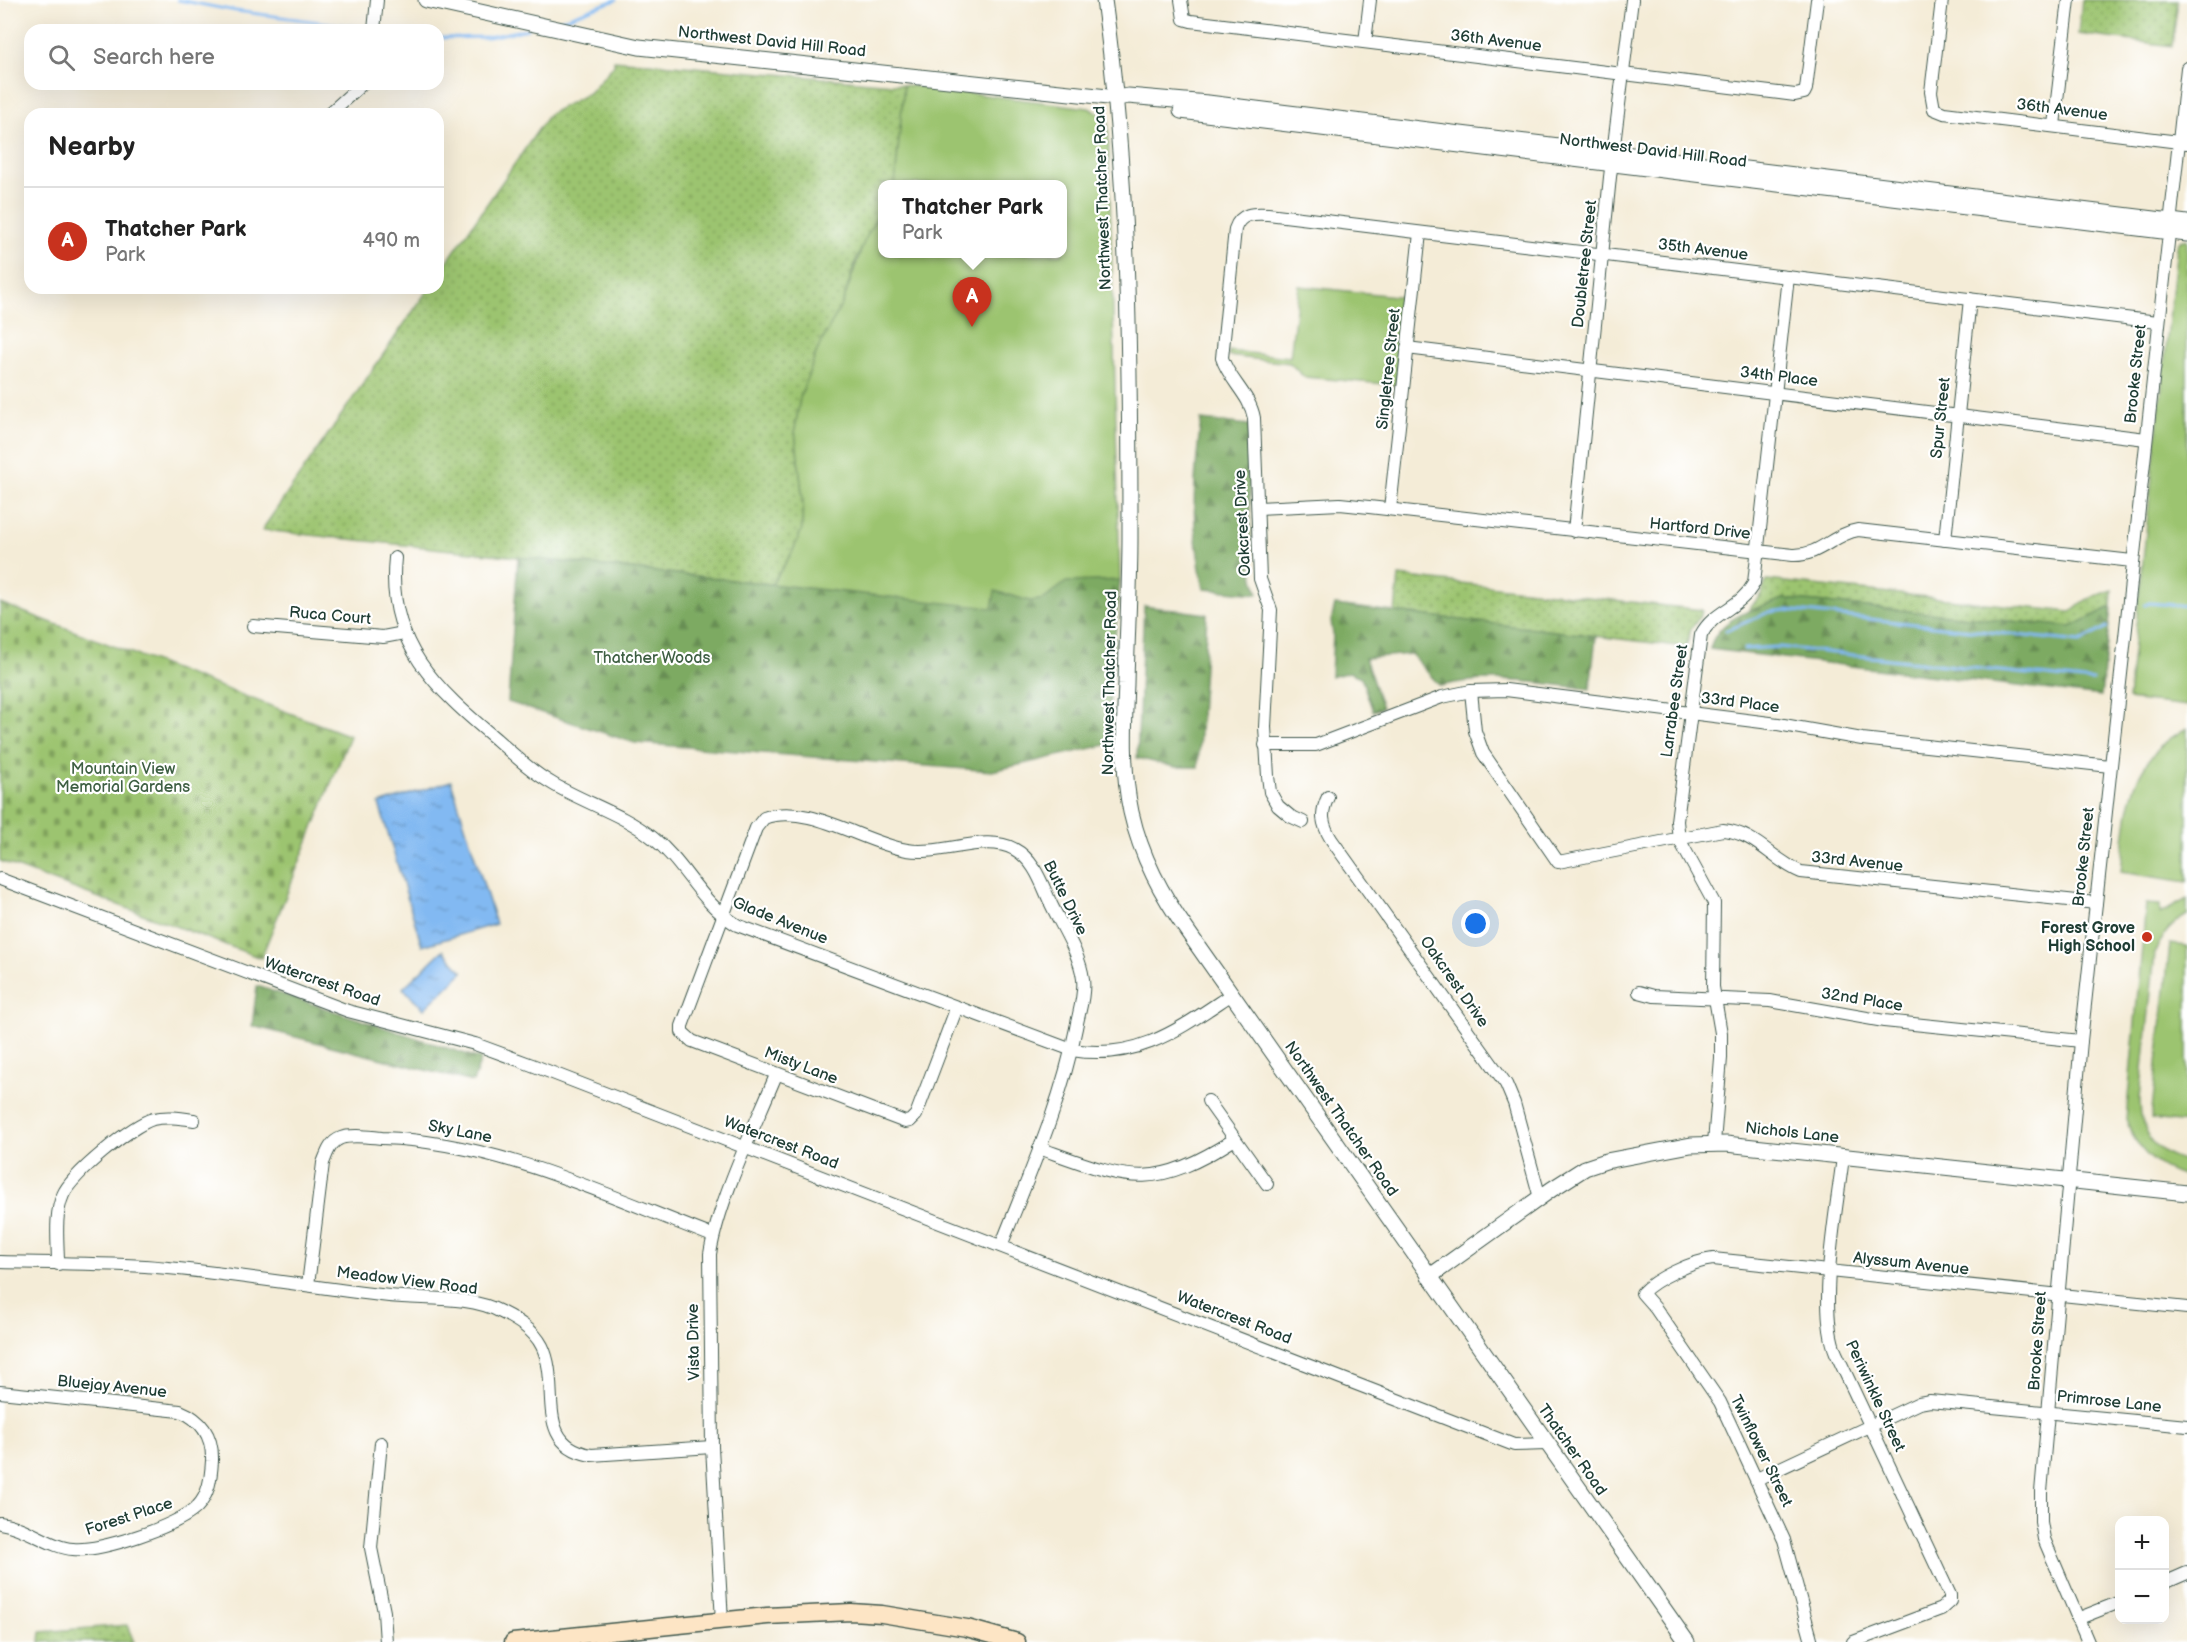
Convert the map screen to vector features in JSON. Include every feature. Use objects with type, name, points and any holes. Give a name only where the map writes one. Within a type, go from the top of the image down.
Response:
[{"type":"main road","points":[[513,1642],[804,1613],[872,1613],[967,1628],[997,1639],[1017,1642]]},
{"type":"street","points":[[374,24],[376,0]]},
{"type":"street","name":"Northwest David Hill Road","points":[[426,0],[639,47],[1117,98],[1129,105],[1613,158],[2169,226],[2187,223]]},
{"type":"street","name":"Northwest Thatcher Road","points":[[1104,0],[1117,98],[1123,205],[1130,538],[1125,737],[1127,790],[1137,835],[1152,874],[1175,913],[1429,1277]]},
{"type":"street","name":"36th Avenue","points":[[1181,0],[1184,19],[1788,94],[1804,93],[1807,84],[1817,0]]},
{"type":"street","points":[[1365,42],[1370,0]]},
{"type":"street","name":"Doubletree Street","points":[[1574,531],[1602,254],[1632,0]]},
{"type":"street","name":"36th Avenue","points":[[1942,0],[1931,92],[1934,109],[1944,113],[2182,142]]},
{"type":"street","points":[[2054,125],[2069,0]]},
{"type":"street","name":"Brooke Street","points":[[2088,1642],[2042,1531],[2041,1506],[2067,1180],[2081,1041],[2158,322],[2182,142],[2187,68]]},
{"type":"street","points":[[336,108],[355,90]]},
{"type":"street","name":"35th Avenue","points":[[1243,217],[1260,213],[2158,322]]},
{"type":"street","name":"Oakcrest Drive","points":[[1243,217],[1235,229],[1222,358],[1230,377],[1253,413],[1260,579],[1272,610],[1265,745],[1270,792],[1278,806],[1290,816],[1303,822]]},
{"type":"street","name":"Northwest David Hill Road","points":[[2169,226],[2187,234]]},
{"type":"street","name":"Singletree Street","points":[[1390,509],[1420,232]]},
{"type":"street","name":"Larrabee Street","points":[[1714,1143],[1721,1058],[1715,998],[1714,903],[1679,839],[1677,821],[1701,635],[1719,614],[1739,603],[1754,583],[1788,278]]},
{"type":"street","name":"Spur Street","points":[[1945,540],[1970,299]]},
{"type":"street","name":"34th Place","points":[[1407,348],[2146,439]]},
{"type":"street","name":"Hartford Drive","points":[[1258,508],[1340,504],[1759,552],[1812,554],[1841,535],[1858,530],[2132,561]]},
{"type":"street","name":"Glade Avenue","points":[[394,558],[392,591],[404,633],[428,675],[447,698],[549,783],[590,804],[616,814],[652,837],[673,858],[700,895],[722,916],[737,925],[1072,1050],[1099,1053],[1141,1047],[1162,1040],[1232,994]]},
{"type":"street","name":"Ruca Court","points":[[253,626],[383,637],[404,633]]},
{"type":"street","name":"33rd Place","points":[[1265,745],[1321,744],[1433,700],[1471,691],[1506,690],[1778,724],[1862,740],[2110,766]]},
{"type":"street","name":"33rd Avenue","points":[[1471,691],[1475,731],[1483,753],[1558,862],[1723,830],[1734,831],[1761,844],[1779,861],[1801,872],[2096,903]]},
{"type":"street","name":"Oakcrest Drive","points":[[1328,797],[1322,813],[1325,828],[1331,839],[1506,1084],[1514,1103],[1534,1185],[1540,1198]]},
{"type":"street","name":"Butte Drive","points":[[722,916],[756,828],[764,818],[772,815],[781,814],[825,822],[885,845],[908,850],[930,852],[988,843],[1014,849],[1034,868],[1080,966],[1084,992],[1062,1089],[1001,1246]]},
{"type":"street","name":"Watercrest Road","points":[[0,879],[348,1011],[475,1044],[1514,1445],[1546,1444]]},
{"type":"street","name":"Misty Lane","points":[[722,916],[683,1018],[682,1032],[693,1041],[776,1075],[892,1119],[910,1121],[916,1115],[957,1007]]},
{"type":"street","name":"32nd Place","points":[[1639,992],[1654,996],[1770,1001],[1875,1020],[2081,1041]]},
{"type":"street","name":"Vista Drive","points":[[722,1621],[712,1447],[710,1322],[713,1236],[776,1075]]},
{"type":"street","points":[[1208,1101],[1267,1184]]},
{"type":"street","points":[[58,1264],[58,1211],[63,1194],[74,1178],[140,1124],[167,1117],[194,1120]]},
{"type":"street","name":"Sky Lane","points":[[308,1285],[323,1163],[330,1146],[341,1138],[395,1138],[480,1151],[541,1170],[713,1236]]},
{"type":"street","points":[[1039,1148],[1108,1173],[1157,1176],[1200,1161],[1235,1139]]},
{"type":"street","name":"Nichols Lane","points":[[1429,1277],[1574,1173],[1596,1164],[1691,1145],[1714,1143],[2187,1193]]},
{"type":"street","name":"Periwinkle Street","points":[[1843,1157],[1827,1317],[1831,1341],[1950,1594],[1950,1600],[1941,1609],[1853,1642]]},
{"type":"street","name":"Alyssum Avenue","points":[[1642,1293],[1648,1287],[1687,1265],[1713,1259],[2187,1308]]},
{"type":"street","name":"Meadow View Road","points":[[0,1262],[146,1266],[467,1303],[498,1310],[520,1322],[534,1334],[543,1347],[555,1429],[561,1442],[574,1452],[591,1455],[712,1447]]},
{"type":"street","name":"Thatcher Road","points":[[1429,1277],[1687,1642]]},
{"type":"street","name":"Twinflower Street","points":[[1642,1293],[1710,1386],[1756,1479],[1794,1566],[1812,1642]]},
{"type":"street","name":"Bluejay Avenue","points":[[0,1392],[180,1411],[192,1416],[206,1431],[212,1445],[211,1473]]},
{"type":"street","name":"Primrose Lane","points":[[1756,1479],[1919,1403],[1930,1401],[2187,1426]]},
{"type":"street","points":[[381,1443],[371,1548],[384,1611],[386,1642]]},
{"type":"street","name":"Forest Place","points":[[0,1523],[25,1528],[62,1547],[87,1549],[129,1538],[188,1515],[205,1497],[211,1473]]},
{"type":"street","points":[[2169,1580],[2187,1573]]},
{"type":"street","points":[[2078,1619],[2115,1604]]},
{"type":"green space","points":[[2082,0],[2178,0],[2172,46],[2078,34]]},
{"type":"green space","points":[[614,60],[904,85],[895,180],[878,180],[878,215],[856,260],[843,302],[817,351],[800,398],[795,430],[803,500],[802,529],[792,553],[772,584],[262,530],[425,294],[444,294],[444,266],[549,114],[589,93],[614,65]]},
{"type":"green space","points":[[904,85],[1089,108],[1108,119],[1120,580],[1066,582],[1044,599],[1030,601],[995,591],[992,608],[772,584],[792,553],[802,529],[803,500],[795,430],[800,398],[817,351],[843,302],[864,242],[878,215],[878,258],[1067,258],[1067,180],[895,180]]},
{"type":"green space","points":[[2187,239],[2187,706],[2128,699],[2177,246],[2180,241]]},
{"type":"green space","points":[[1299,286],[1405,297],[1396,385],[1304,377],[1290,363],[1229,356],[1229,351],[1290,357]]},
{"type":"green space","points":[[1201,420],[1249,425],[1251,565],[1258,594],[1204,589],[1196,545],[1194,505]]},
{"type":"green space","name":"Thatcher Woods","points":[[518,557],[992,608],[994,591],[1030,601],[1044,599],[1066,582],[1120,580],[1106,745],[992,771],[635,743],[508,702]]},
{"type":"green space","points":[[1399,576],[1702,610],[1702,612],[1691,629],[1686,647],[1395,612]]},
{"type":"green space","points":[[1767,580],[2071,612],[2086,600],[2112,590],[2111,607],[2071,627],[1784,599],[1748,611],[1761,594]]},
{"type":"green space","points":[[1784,599],[2071,627],[2111,607],[2101,696],[1710,649],[1714,638],[1729,621],[1751,610]]},
{"type":"green space","name":"Mountain View Memorial Gardens","points":[[0,603],[350,736],[261,958],[0,861]]},
{"type":"green space","points":[[1335,605],[1596,636],[1590,689],[1496,680],[1459,682],[1440,686],[1411,654],[1365,658],[1382,708],[1373,711],[1361,677],[1349,672],[1331,677],[1333,634],[1331,622]]},
{"type":"green space","points":[[1144,606],[1207,614],[1198,767],[1175,767],[1137,758]]},
{"type":"green space","points":[[2187,728],[2187,882],[2121,872],[2129,809],[2141,772],[2152,756],[2167,741]]},
{"type":"green space","points":[[2187,899],[2187,915],[2167,931],[2155,953],[2140,1098],[2142,1121],[2146,1131],[2157,1147],[2175,1158],[2187,1161],[2185,1176],[2164,1167],[2148,1156],[2135,1140],[2126,1119],[2146,904],[2160,905],[2160,914]]},
{"type":"green space","points":[[2170,944],[2187,946],[2187,1123],[2151,1119]]},
{"type":"green space","points":[[257,986],[481,1059],[473,1082],[252,1026]]},
{"type":"green space","points":[[127,1625],[134,1642],[40,1642],[41,1632]]},
{"type":"water","points":[[451,781],[496,924],[422,946],[379,804]]},
{"type":"water","points":[[443,950],[463,972],[424,1009],[403,988]]},
{"type":"waterway","points":[[178,0],[236,11],[334,24]]},
{"type":"waterway","points":[[555,22],[616,0]]},
{"type":"waterway","points":[[444,38],[488,37],[528,29]]},
{"type":"waterway","points":[[2145,605],[2149,603],[2187,606]]},
{"type":"waterway","points":[[1726,631],[1769,612],[1786,610],[2080,642],[2107,627]]},
{"type":"waterway","points":[[1744,649],[1779,647],[2093,681]]},
{"type":"place","name":"Thatcher Park","points":[[972,327]]},
{"type":"place","name":"Forest Grove High School","points":[[2147,937]]}]
